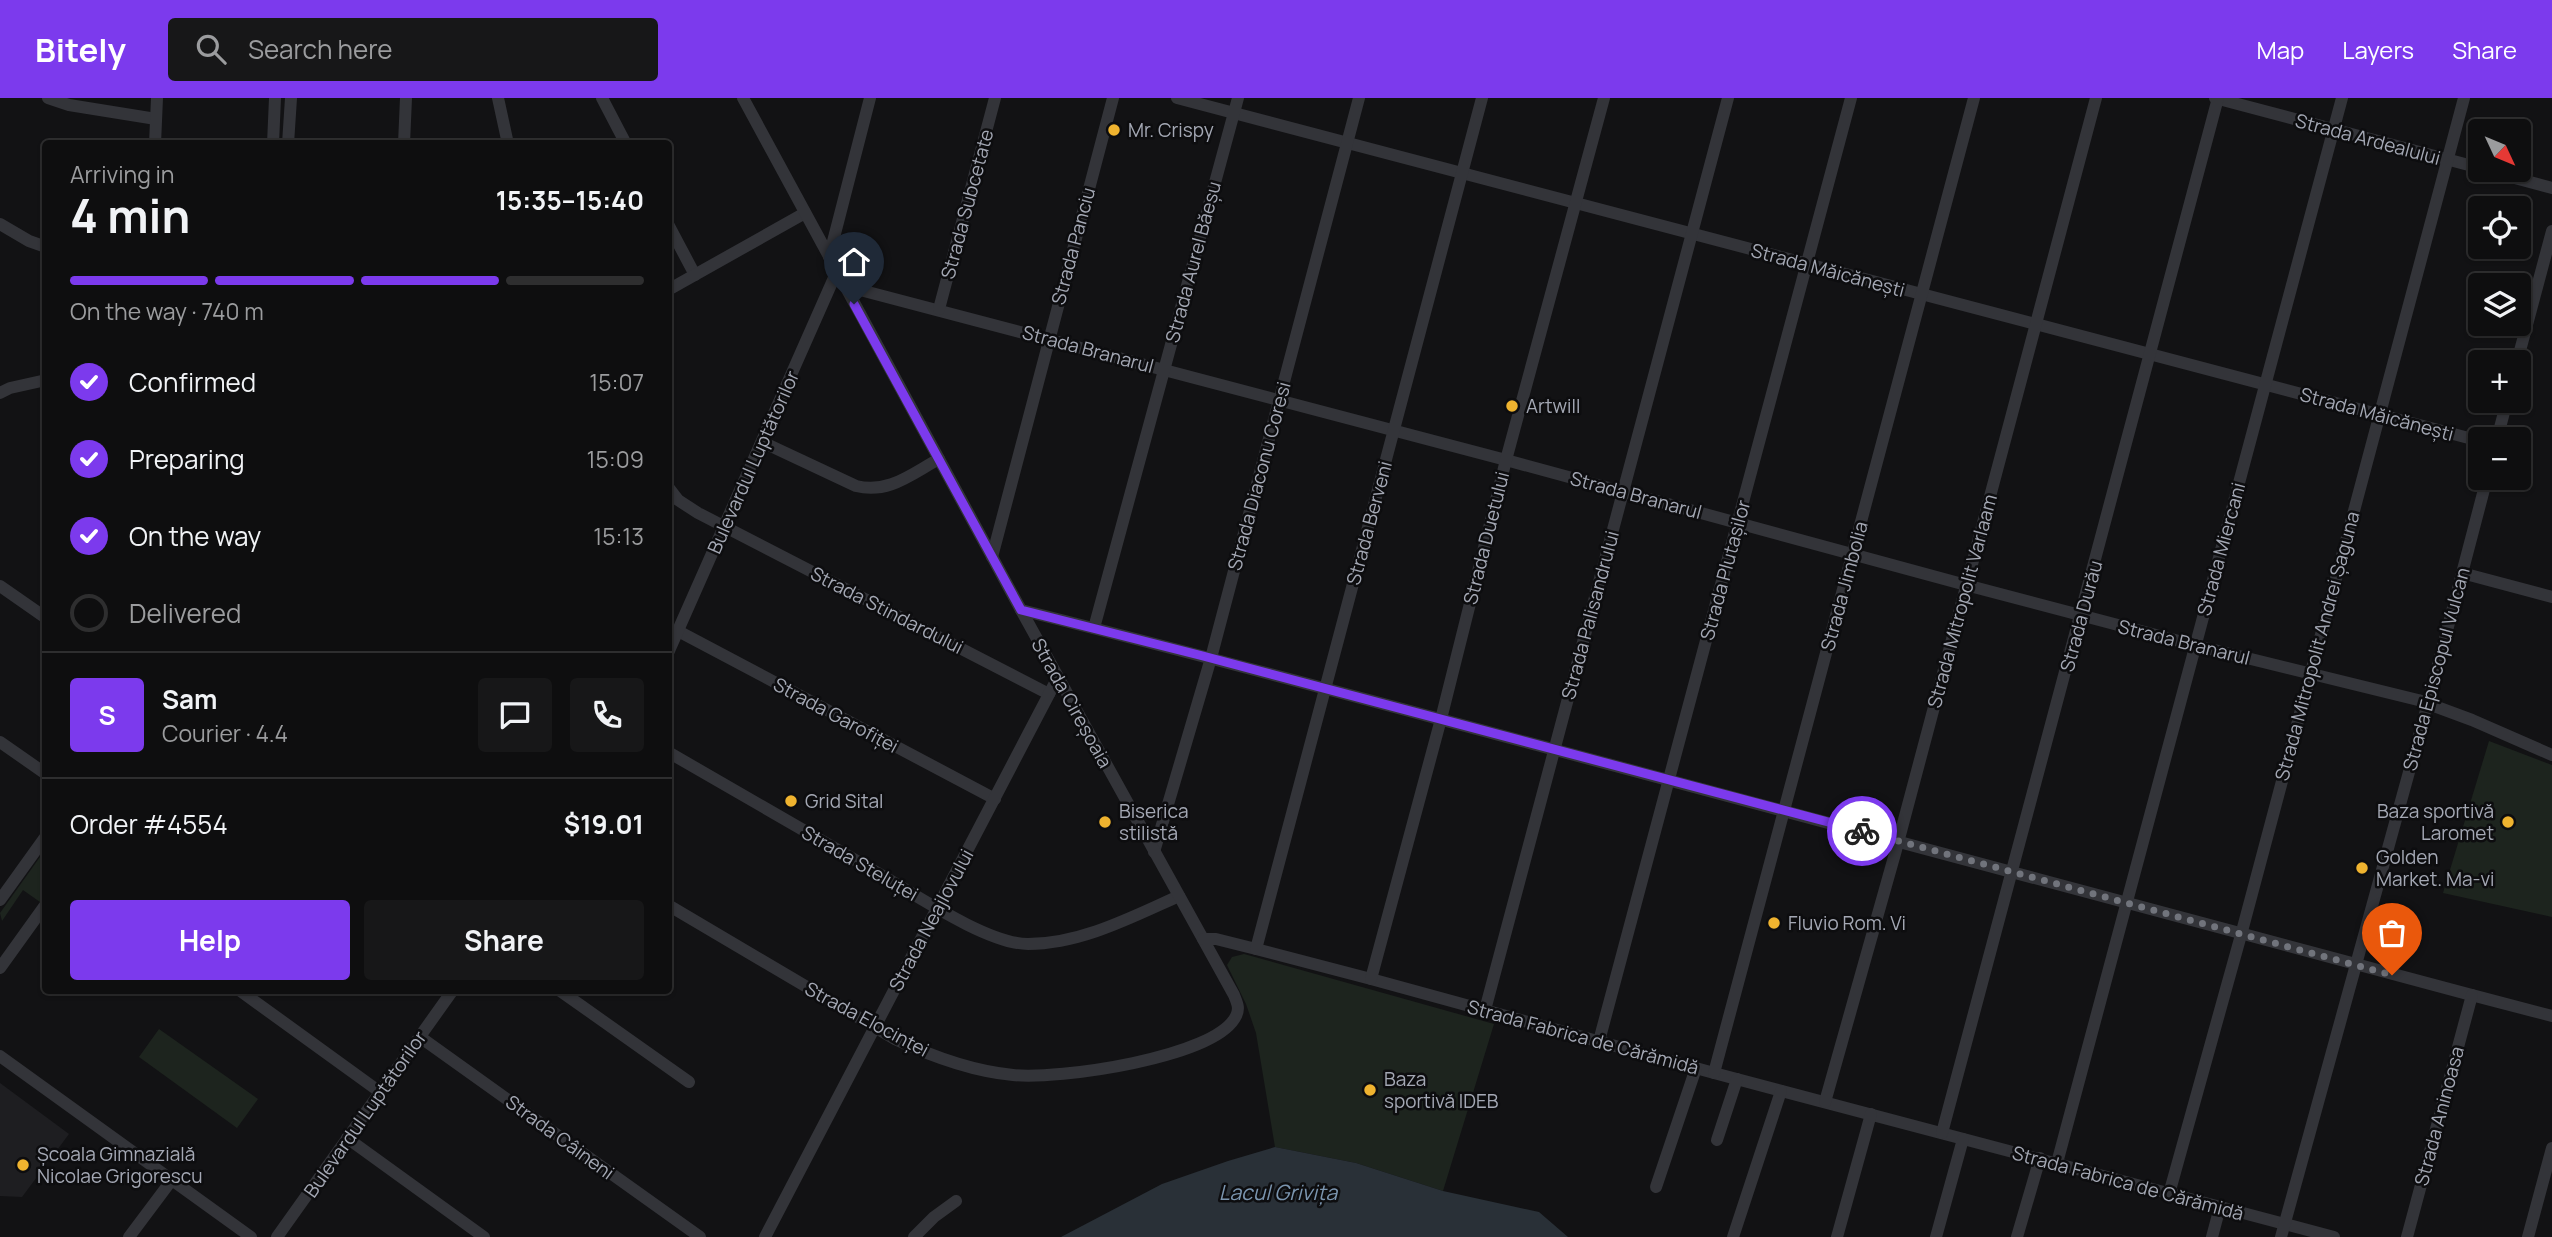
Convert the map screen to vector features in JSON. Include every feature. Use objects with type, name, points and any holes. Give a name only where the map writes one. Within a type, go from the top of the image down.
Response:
[{"type":"street","points":[[48,98],[69,105],[156,119]]},
{"type":"street","points":[[155,140],[157,98]]},
{"type":"street","points":[[273,140],[275,98]]},
{"type":"street","points":[[288,140],[291,98]]},
{"type":"street","points":[[404,140],[406,98]]},
{"type":"street","points":[[498,98],[507,140]]},
{"type":"street","points":[[602,98],[624,140]]},
{"type":"street","points":[[829,257],[870,98]]},
{"type":"street","name":"Strada Subcetate","points":[[939,310],[995,98]]},
{"type":"street","name":"Strada Panciu","points":[[992,557],[1113,98]]},
{"type":"street","name":"Strada Măicănești","points":[[1177,98],[2468,438]]},
{"type":"street","name":"Strada Aurel Băeșu","points":[[1094,628],[1238,98]]},
{"type":"street","name":"Strada Diaconu Coresi","points":[[1154,852],[1211,658],[1359,98]]},
{"type":"street","name":"Strada Berveni","points":[[1256,949],[1482,98]]},
{"type":"street","name":"Strada Duetului","points":[[1371,979],[1441,719],[1506,460],[1604,98]]},
{"type":"street","name":"Strada Palisandrului","points":[[1485,1010],[1728,98]]},
{"type":"street","name":"Strada Plutașilor","points":[[1599,1041],[1850,98]]},
{"type":"street","name":"Strada Jimbolia","points":[[1714,1073],[1974,98]]},
{"type":"street","name":"Strada Mitropolit Varlaam","points":[[1825,1102],[1898,841],[2096,98]]},
{"type":"street","name":"Strada Ardealului","points":[[2217,98],[2468,165]]},
{"type":"street","name":"Strada Durău","points":[[1942,1133],[2217,98]]},
{"type":"street","name":"Strada Miercani","points":[[2057,1163],[2342,98]]},
{"type":"street","name":"Strada Mitropolit Andrei Șaguna","points":[[2169,1194],[2241,935],[2464,98]]},
{"type":"street","name":"Strada Cireșoaia","points":[[745,100],[992,557],[1203,939]]},
{"type":"street","name":"Strada Ardealului","points":[[2530,182],[2552,188]]},
{"type":"street","points":[[672,288],[805,214]]},
{"type":"street","points":[[0,224],[42,246]]},
{"type":"street","points":[[2520,350],[2552,231]]},
{"type":"street","points":[[672,232],[695,275]]},
{"type":"street","name":"Bulevardul Luptătorilor","points":[[672,644],[836,271]]},
{"type":"street","name":"Strada Branarul","points":[[845,286],[1506,460],[1852,555],[2428,703],[2552,755]]},
{"type":"street","points":[[3,387],[42,381]]},
{"type":"street","points":[[762,442],[856,486],[869,489],[886,488],[939,459]]},
{"type":"street","name":"Strada Episcopul Vulcan","points":[[2283,1231],[2484,490]]},
{"type":"street","name":"Strada Stindardului","points":[[672,492],[689,508],[1049,694]]},
{"type":"street","points":[[2462,573],[2552,597]]},
{"type":"street","points":[[0,586],[42,616]]},
{"type":"street","points":[[1021,610],[1325,688],[2012,871],[2356,966],[2552,1016]]},
{"type":"street","name":"Strada Garofiței","points":[[678,631],[995,799]]},
{"type":"street","name":"Strada Neajlovului","points":[[765,1237],[1058,677]]},
{"type":"street","points":[[0,742],[42,771]]},
{"type":"street","name":"Strada Steluței","points":[[672,754],[999,940],[1028,944],[1053,942],[1090,933],[1179,896]]},
{"type":"street","points":[[0,900],[42,842]]},
{"type":"street","name":"Strada Elocinței","points":[[672,907],[910,1046],[985,1072],[1016,1076],[1055,1076],[1097,1071],[1150,1059],[1198,1044],[1228,1026],[1237,1014],[1238,1005],[1203,939]]},
{"type":"street","points":[[0,968],[42,910]]},
{"type":"street","name":"Strada Fabrica de Cărămidă","points":[[1203,939],[1216,939],[1371,979],[1825,1102],[1869,1119],[1942,1133],[2040,1158],[2220,1208],[2283,1231],[2334,1237]]},
{"type":"street","points":[[244,994],[380,1093]]},
{"type":"street","name":"Bulevardul Luptătorilor","points":[[277,1237],[450,994]]},
{"type":"street","points":[[565,994],[689,1082]]},
{"type":"street","name":"Strada Aninoasa","points":[[2407,1237],[2472,995]]},
{"type":"street","name":"Strada Câineni","points":[[420,1037],[701,1237]]},
{"type":"street","points":[[0,1056],[251,1237]]},
{"type":"street","points":[[1656,1187],[1696,1068]]},
{"type":"street","points":[[1717,1140],[1737,1079]]},
{"type":"street","points":[[1733,1237],[1781,1091]]},
{"type":"street","points":[[1838,1237],[1869,1119]]},
{"type":"street","points":[[347,1138],[484,1237]]},
{"type":"street","points":[[1936,1237],[1963,1139]]},
{"type":"street","points":[[2528,1237],[2552,1148]]},
{"type":"street","points":[[2017,1237],[2040,1158]]},
{"type":"street","points":[[129,1237],[171,1181]]},
{"type":"street","points":[[914,1237],[934,1217],[956,1201]]},
{"type":"street","points":[[2212,1237],[2220,1208]]},
{"type":"shaded area","name":"Baza sportivă Laromet","points":[[2489,741],[2552,765],[2552,917],[2443,893]]},
{"type":"shaded area","points":[[42,854],[42,899],[40,902],[23,890],[2,921],[0,913]]},
{"type":"shaded area","name":"Baza sportivă IDEB","points":[[1244,954],[1494,1024],[1443,1191],[1356,1163],[1275,1147],[1256,1033],[1246,1004],[1227,965],[1232,957]]},
{"type":"shaded area","points":[[159,1029],[258,1099],[237,1128],[139,1057]]},
{"type":"shaded area","name":"Școala Gimnazială Nicolae Grigorescu","points":[[0,1083],[69,1134],[22,1197],[0,1196]]},
{"type":"water","name":"Lacul Grivița","points":[[1275,1147],[1356,1163],[1443,1191],[1539,1212],[1568,1237],[1061,1237],[1162,1184]]},
{"type":"way so far","points":[[1862,831],[2392,975]]},
{"type":"place","name":"Mr. Crispy","points":[[1114,130]]},
{"type":"place","name":"Artwill","points":[[1512,406]]},
{"type":"place","name":"Grid Sital","points":[[791,801]]},
{"type":"place","name":"Biserica stilistă","points":[[1105,822]]},
{"type":"place","name":"Baza sportivă Laromet","points":[[2508,822]]},
{"type":"place","name":"Golden Market. Ma-vi","points":[[2362,868]]},
{"type":"place","name":"Fluvio Rom. Vi","points":[[1774,923]]},
{"type":"place","name":"Baza sportivă IDEB","points":[[1370,1090]]},
{"type":"place","name":"Școala Gimnazială Nicolae Grigorescu","points":[[23,1165]]},
{"type":"route","points":[[854,304],[1021,610],[1862,831]]}]
